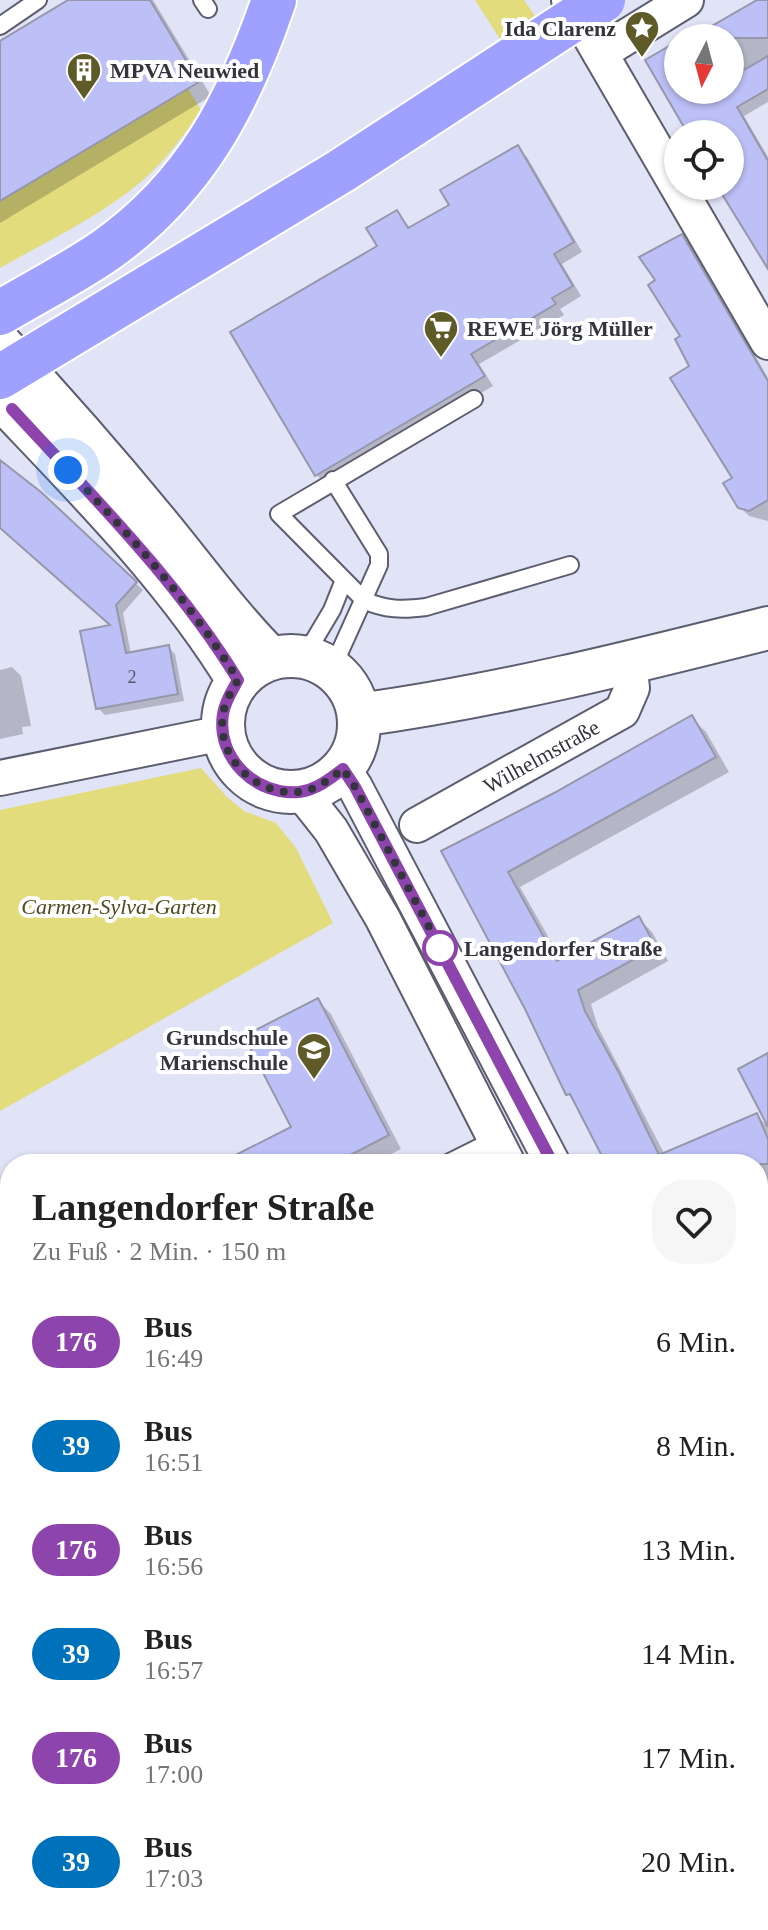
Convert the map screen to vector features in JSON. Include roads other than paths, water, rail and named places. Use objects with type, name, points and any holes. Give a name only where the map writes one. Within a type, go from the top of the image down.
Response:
[{"type":"highway","points":[[0,313],[104,251],[170,194],[206,150],[226,115],[247,74],[274,0]]},
{"type":"highway","points":[[13,393],[341,171],[603,0]]},
{"type":"street","points":[[569,0],[768,342]]},
{"type":"street","points":[[600,53],[686,0]]},
{"type":"street","points":[[0,344],[13,393],[165,533],[238,626],[286,666],[345,682],[354,697],[359,715],[359,734],[353,753],[343,769],[324,784],[301,792],[280,792],[259,785],[242,772],[229,754],[223,733],[223,714],[228,696],[286,666]]},
{"type":"street","points":[[359,715],[404,709],[629,663],[768,628]]},
{"type":"street","name":"Wilhelmstraße","points":[[417,825],[622,711],[632,688],[629,663]]},
{"type":"street","points":[[0,778],[223,733]]},
{"type":"street","points":[[343,769],[548,1154]]},
{"type":"street","points":[[301,792],[331,830],[383,919],[502,1152]]},
{"type":"lane","points":[[0,26],[38,0]]},
{"type":"lane","points":[[474,399],[279,514],[364,600],[380,607],[407,610],[426,607],[570,565]]},
{"type":"lane","points":[[286,666],[364,600],[377,575],[379,554],[333,480]]},
{"type":"lane","points":[[286,666],[332,610],[344,580]]},
{"type":"place","name":"Ida Clarenz","points":[[642,59]]},
{"type":"place","name":"MPVA Neuwied","points":[[84,101]]},
{"type":"place","name":"REWE Jörg Müller","points":[[441,359]]},
{"type":"place","name":"Langendorfer Straße","points":[[440,948]]},
{"type":"place","name":"Grundschule Marienschule","points":[[314,1081]]},
{"type":"park label","name":"Carmen-Sylva-Garten","points":[[119,906]]}]
